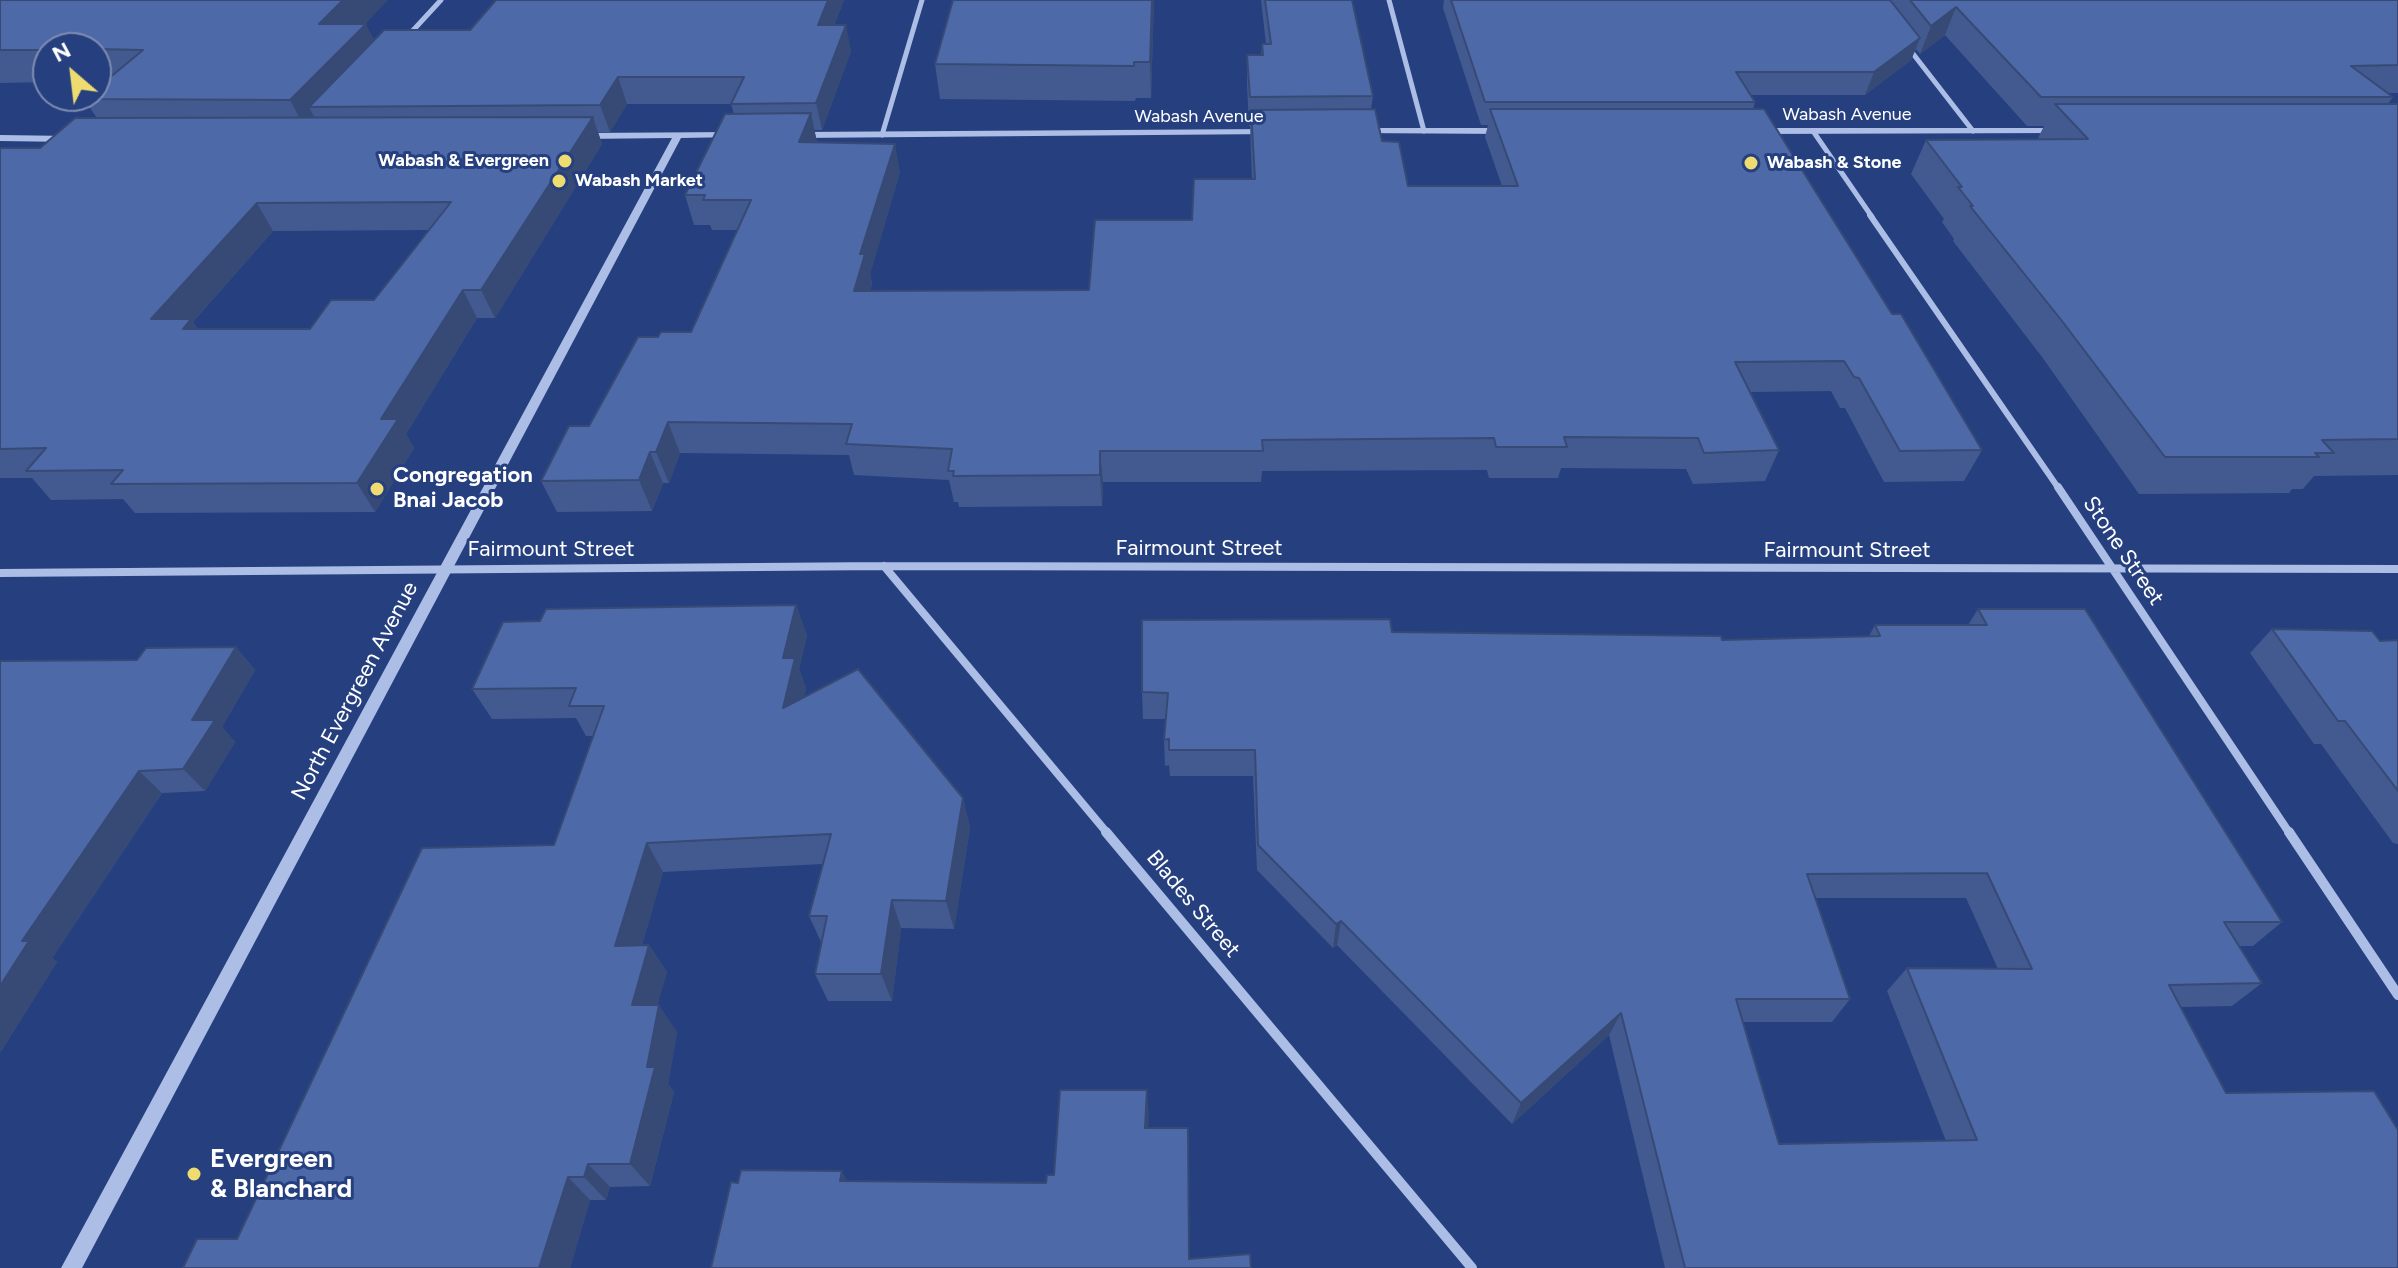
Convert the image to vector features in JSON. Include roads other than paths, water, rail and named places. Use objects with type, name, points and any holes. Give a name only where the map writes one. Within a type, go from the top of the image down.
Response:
[{"type":"street","points":[[401,43],[441,0]]},
{"type":"street","points":[[882,135],[922,0]]},
{"type":"street","points":[[1389,0],[1424,131]]},
{"type":"street","points":[[1899,36],[1973,131]]},
{"type":"street","points":[[1348,131],[1518,131]]},
{"type":"street","name":"Wabash Avenue","points":[[1751,131],[2065,131]]},
{"type":"street","name":"Stone Street","points":[[1813,131],[2114,569],[2398,995]]},
{"type":"street","name":"Wabash Avenue","points":[[788,135],[1286,132]]},
{"type":"street","name":"North Evergreen Avenue","points":[[71,1268],[678,135]]},
{"type":"street","points":[[571,136],[741,135]]},
{"type":"street","points":[[0,138],[89,139]]},
{"type":"street","name":"Fairmount Street","points":[[0,573],[884,566],[2398,569]]},
{"type":"street","name":"Blades Street","points":[[884,566],[1472,1268]]},
{"type":"place","name":"Wabash & Evergreen","points":[[565,161]]},
{"type":"place","name":"Wabash & Stone","points":[[1751,163]]},
{"type":"place","name":"Wabash Market","points":[[559,181]]},
{"type":"place","name":"Congregation Bnai Jacob","points":[[377,489]]},
{"type":"place","name":"Evergreen & Blanchard","points":[[194,1174]]}]
